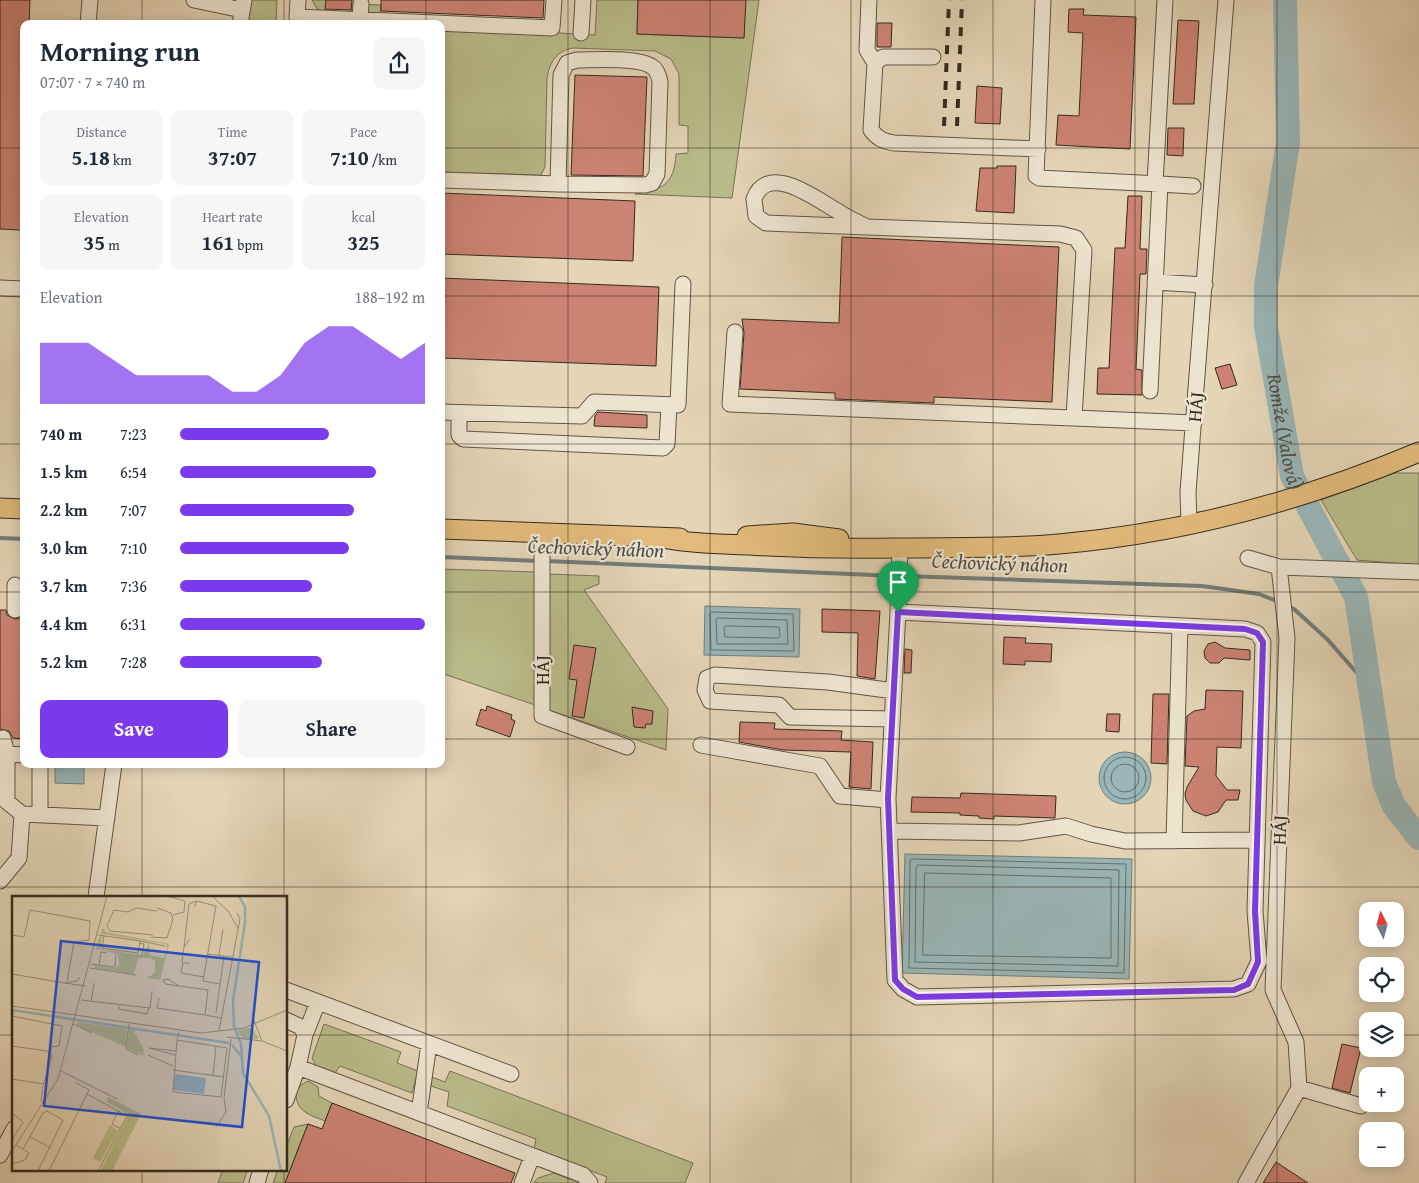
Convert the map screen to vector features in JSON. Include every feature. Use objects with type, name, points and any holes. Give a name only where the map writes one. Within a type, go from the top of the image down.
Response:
[{"type":"main road","points":[[445,529],[668,539],[793,548],[979,548],[1059,544],[1189,524],[1278,503],[1322,489],[1419,452]]},
{"type":"main road","points":[[0,508],[20,508]]},
{"type":"street","points":[[88,20],[90,0]]},
{"type":"street","points":[[194,0],[242,11]]},
{"type":"street","points":[[298,0],[297,17],[360,20],[361,4]]},
{"type":"street","points":[[445,24],[552,28],[554,0]]},
{"type":"street","points":[[581,33],[583,0]]},
{"type":"street","points":[[869,0],[867,50],[875,63],[872,130],[884,142],[1038,149]]},
{"type":"street","points":[[1043,0],[1036,176],[1039,178],[1193,186]]},
{"type":"street","points":[[1150,391],[1165,0]]},
{"type":"street","name":"HÁJ","points":[[1189,524],[1188,492],[1226,0]]},
{"type":"street","points":[[875,63],[883,57],[933,57]]},
{"type":"street","points":[[445,180],[558,184],[645,185],[654,181],[657,174],[660,82],[653,67],[640,62],[578,60],[565,65],[561,75],[558,184]]},
{"type":"street","points":[[867,226],[792,185],[768,186],[760,190],[754,200],[756,216],[766,223],[1060,234],[1079,240],[1084,250],[1074,418]]},
{"type":"street","points":[[1155,282],[1205,285]]},
{"type":"street","points":[[445,412],[582,416],[594,402],[678,405],[683,284]]},
{"type":"street","points":[[0,288],[20,289]]},
{"type":"street","points":[[735,332],[730,404],[1194,423]]},
{"type":"street","points":[[459,412],[459,435],[463,439],[664,448],[667,444],[669,405]]},
{"type":"street","name":"HÁJ","points":[[542,534],[542,716],[627,747]]},
{"type":"street","points":[[898,612],[1245,629],[1257,633],[1263,642],[1255,911],[1258,962],[1248,984],[1234,990],[917,997],[903,989],[895,980],[888,800],[900,548]]},
{"type":"street","points":[[1248,558],[1279,567],[1419,572]]},
{"type":"street","name":"HÁJ","points":[[1279,567],[1286,638],[1273,990],[1296,1042],[1299,1088]]},
{"type":"street","points":[[13,585],[15,610]]},
{"type":"street","points":[[1174,840],[1180,626]]},
{"type":"street","points":[[892,719],[790,717],[779,705],[710,701],[705,690],[707,678],[715,675],[828,682],[894,691]]},
{"type":"street","points":[[779,705],[781,679]]},
{"type":"street","points":[[3,738],[7,754],[3,798],[22,814],[107,818]]},
{"type":"street","points":[[701,745],[820,766],[840,796],[888,800]]},
{"type":"street","points":[[7,754],[20,755]]},
{"type":"street","points":[[40,768],[40,814]]},
{"type":"street","points":[[97,892],[113,768]]},
{"type":"street","points":[[0,881],[19,858],[22,814]]},
{"type":"street","points":[[890,831],[1018,834],[1066,826],[1091,834],[1125,841],[1257,840]]},
{"type":"street","points":[[288,991],[511,1074]]},
{"type":"street","points":[[288,1095],[298,1068],[305,1035],[318,1002]]},
{"type":"street","points":[[288,1021],[300,1027],[305,1035]]},
{"type":"street","points":[[419,1112],[429,1044]]},
{"type":"street","points":[[298,1068],[583,1175],[590,1183]]},
{"type":"street","points":[[1246,1183],[1299,1088],[1359,1105]]},
{"type":"street","points":[[0,1155],[12,1133]]},
{"type":"street","points":[[522,1183],[532,1156]]},
{"type":"street","points":[[256,1183],[262,1170]]},
{"type":"green space","points":[[249,0],[277,0],[276,20],[248,20]]},
{"type":"green space","points":[[312,0],[326,0],[325,11],[317,9]]},
{"type":"green space","points":[[597,0],[638,0],[637,34],[744,38],[745,0],[759,0],[732,198],[635,194],[653,190],[665,184],[673,173],[676,154],[688,153],[688,126],[679,125],[679,74],[671,59],[655,51],[573,48],[562,52],[554,59],[547,79],[545,167],[541,175],[445,172],[445,26],[595,35]]},
{"type":"green space","points":[[352,4],[381,5],[380,14],[351,12]]},
{"type":"green space","points":[[1393,473],[1419,473],[1419,565],[1357,560],[1321,500]]},
{"type":"green space","points":[[445,569],[535,572],[535,705],[445,674]]},
{"type":"green space","points":[[548,574],[599,576],[599,584],[584,590],[668,709],[666,750],[549,710]]},
{"type":"green space","points":[[324,1024],[401,1052],[397,1063],[418,1071],[412,1093],[340,1066],[335,1073],[316,1066],[312,1058]]},
{"type":"green space","points":[[450,1071],[693,1163],[685,1183],[605,1183],[607,1177],[534,1149],[536,1139],[447,1106],[449,1092],[431,1086],[432,1077],[445,1082]]},
{"type":"green space","points":[[308,1081],[318,1087],[319,1096],[332,1103],[325,1121],[305,1112],[298,1105],[296,1093],[301,1085]]},
{"type":"green space","points":[[308,1124],[285,1183],[273,1183],[278,1170],[288,1170],[288,1142],[294,1127]]},
{"type":"green space","points":[[223,1170],[248,1170],[243,1183],[218,1183]]},
{"type":"green space","points":[[554,1173],[580,1183],[533,1183],[538,1178]]},
{"type":"water","points":[[705,606],[800,609],[799,657],[704,655]]},
{"type":"water","points":[[1125,752],[1135,754],[1143,760],[1149,768],[1151,778],[1149,788],[1143,796],[1135,802],[1125,804],[1115,802],[1107,796],[1101,788],[1099,778],[1101,768],[1107,760],[1115,754]]},
{"type":"water","points":[[55,768],[84,768],[84,784],[55,783]]},
{"type":"water","points":[[905,854],[1132,859],[1129,979],[902,973]]},
{"type":"building","points":[[0,0],[30,0],[29,20],[20,20],[20,230],[0,229]]},
{"type":"building","points":[[326,0],[352,0],[351,10],[325,9]]},
{"type":"building","points":[[381,0],[544,0],[543,18],[381,11]]},
{"type":"building","points":[[638,0],[746,0],[744,38],[637,34]]},
{"type":"building","points":[[1069,9],[1084,9],[1083,15],[1136,17],[1130,149],[1056,145],[1058,115],[1079,116],[1083,33],[1068,32]]},
{"type":"building","points":[[1178,20],[1199,21],[1194,104],[1173,104]]},
{"type":"building","points":[[877,23],[892,23],[891,47],[877,47]]},
{"type":"building","points":[[575,75],[647,77],[643,176],[571,175]]},
{"type":"building","points":[[977,86],[1002,88],[1000,124],[975,123]]},
{"type":"building","points":[[1168,128],[1184,128],[1183,156],[1167,155]]},
{"type":"building","points":[[997,166],[1016,166],[1014,213],[976,211],[980,168],[997,168]]},
{"type":"building","points":[[445,193],[635,201],[633,261],[445,254]]},
{"type":"building","points":[[1128,196],[1142,196],[1140,249],[1147,249],[1146,274],[1140,274],[1136,369],[1142,370],[1142,395],[1097,394],[1098,368],[1109,368],[1115,248],[1125,248]]},
{"type":"building","points":[[842,237],[1059,247],[1052,402],[934,397],[934,403],[835,399],[835,393],[740,389],[744,333],[742,319],[839,323]]},
{"type":"building","points":[[445,278],[659,287],[656,366],[445,358]]},
{"type":"building","points":[[1230,364],[1237,385],[1222,389],[1215,368]]},
{"type":"building","points":[[598,412],[647,415],[647,428],[594,426],[595,416]]},
{"type":"building","points":[[822,609],[880,611],[875,679],[857,676],[858,633],[822,632]]},
{"type":"building","points":[[0,610],[6,610],[7,615],[15,619],[20,618],[20,739],[13,738],[9,731],[0,729]]},
{"type":"building","points":[[1004,637],[1026,638],[1025,643],[1052,644],[1051,662],[1025,661],[1025,665],[1003,664]]},
{"type":"building","points":[[1215,642],[1225,648],[1250,650],[1250,660],[1224,658],[1219,663],[1210,663],[1205,658],[1204,651],[1208,644]]},
{"type":"building","points":[[574,645],[596,648],[584,718],[572,716],[577,680],[569,679]]},
{"type":"building","points":[[905,649],[912,650],[911,673],[904,673]]},
{"type":"building","points":[[1206,690],[1243,691],[1241,748],[1217,747],[1216,776],[1227,790],[1240,790],[1238,800],[1226,800],[1218,812],[1206,816],[1193,811],[1186,800],[1185,794],[1199,767],[1185,766],[1187,716],[1194,711],[1205,709]]},
{"type":"building","points":[[1153,694],[1169,694],[1167,764],[1151,763]]},
{"type":"building","points":[[487,706],[512,715],[511,719],[515,721],[510,737],[476,725],[481,709],[486,711]]},
{"type":"building","points":[[632,707],[653,711],[652,724],[646,724],[645,728],[634,727]]},
{"type":"building","points":[[1107,714],[1120,714],[1119,732],[1106,731]]},
{"type":"building","points":[[740,722],[775,723],[774,729],[842,731],[841,740],[873,742],[871,789],[849,787],[851,752],[783,750],[739,742]]},
{"type":"building","points":[[961,793],[1056,796],[1055,818],[994,816],[994,819],[960,815],[960,813],[911,812],[912,797],[960,798]]},
{"type":"building","points":[[1342,1044],[1359,1048],[1359,1056],[1350,1093],[1332,1088]]},
{"type":"building","points":[[332,1103],[515,1173],[511,1183],[285,1183],[308,1124],[322,1129]]},
{"type":"building","points":[[1276,1162],[1308,1183],[1263,1183]]},
{"type":"waterway","name":"Romže (Valová)","points":[[1285,0],[1288,142],[1266,286],[1266,327],[1292,476],[1356,597],[1384,782],[1394,806],[1419,838]]},
{"type":"waterway","name":"Čechovický náhon","points":[[0,538],[20,539]]},
{"type":"waterway","name":"Čechovický náhon","points":[[445,557],[539,561]]},
{"type":"waterway","name":"Čechovický náhon","points":[[546,561],[896,576]]},
{"type":"waterway","name":"Čechovický náhon","points":[[903,576],[1202,586],[1259,594],[1279,602]]},
{"type":"waterway","name":"Čechovický náhon","points":[[1287,606],[1294,609],[1328,640],[1371,689]]},
{"type":"railway","points":[[944,126],[949,0]]},
{"type":"railway","points":[[957,126],[962,0]]},
{"type":"route","points":[[898,612],[1245,629],[1257,633],[1263,642],[1255,911],[1258,962],[1255,974],[1248,984],[1234,990],[917,997],[903,989],[895,980],[888,800],[898,612]]}]
